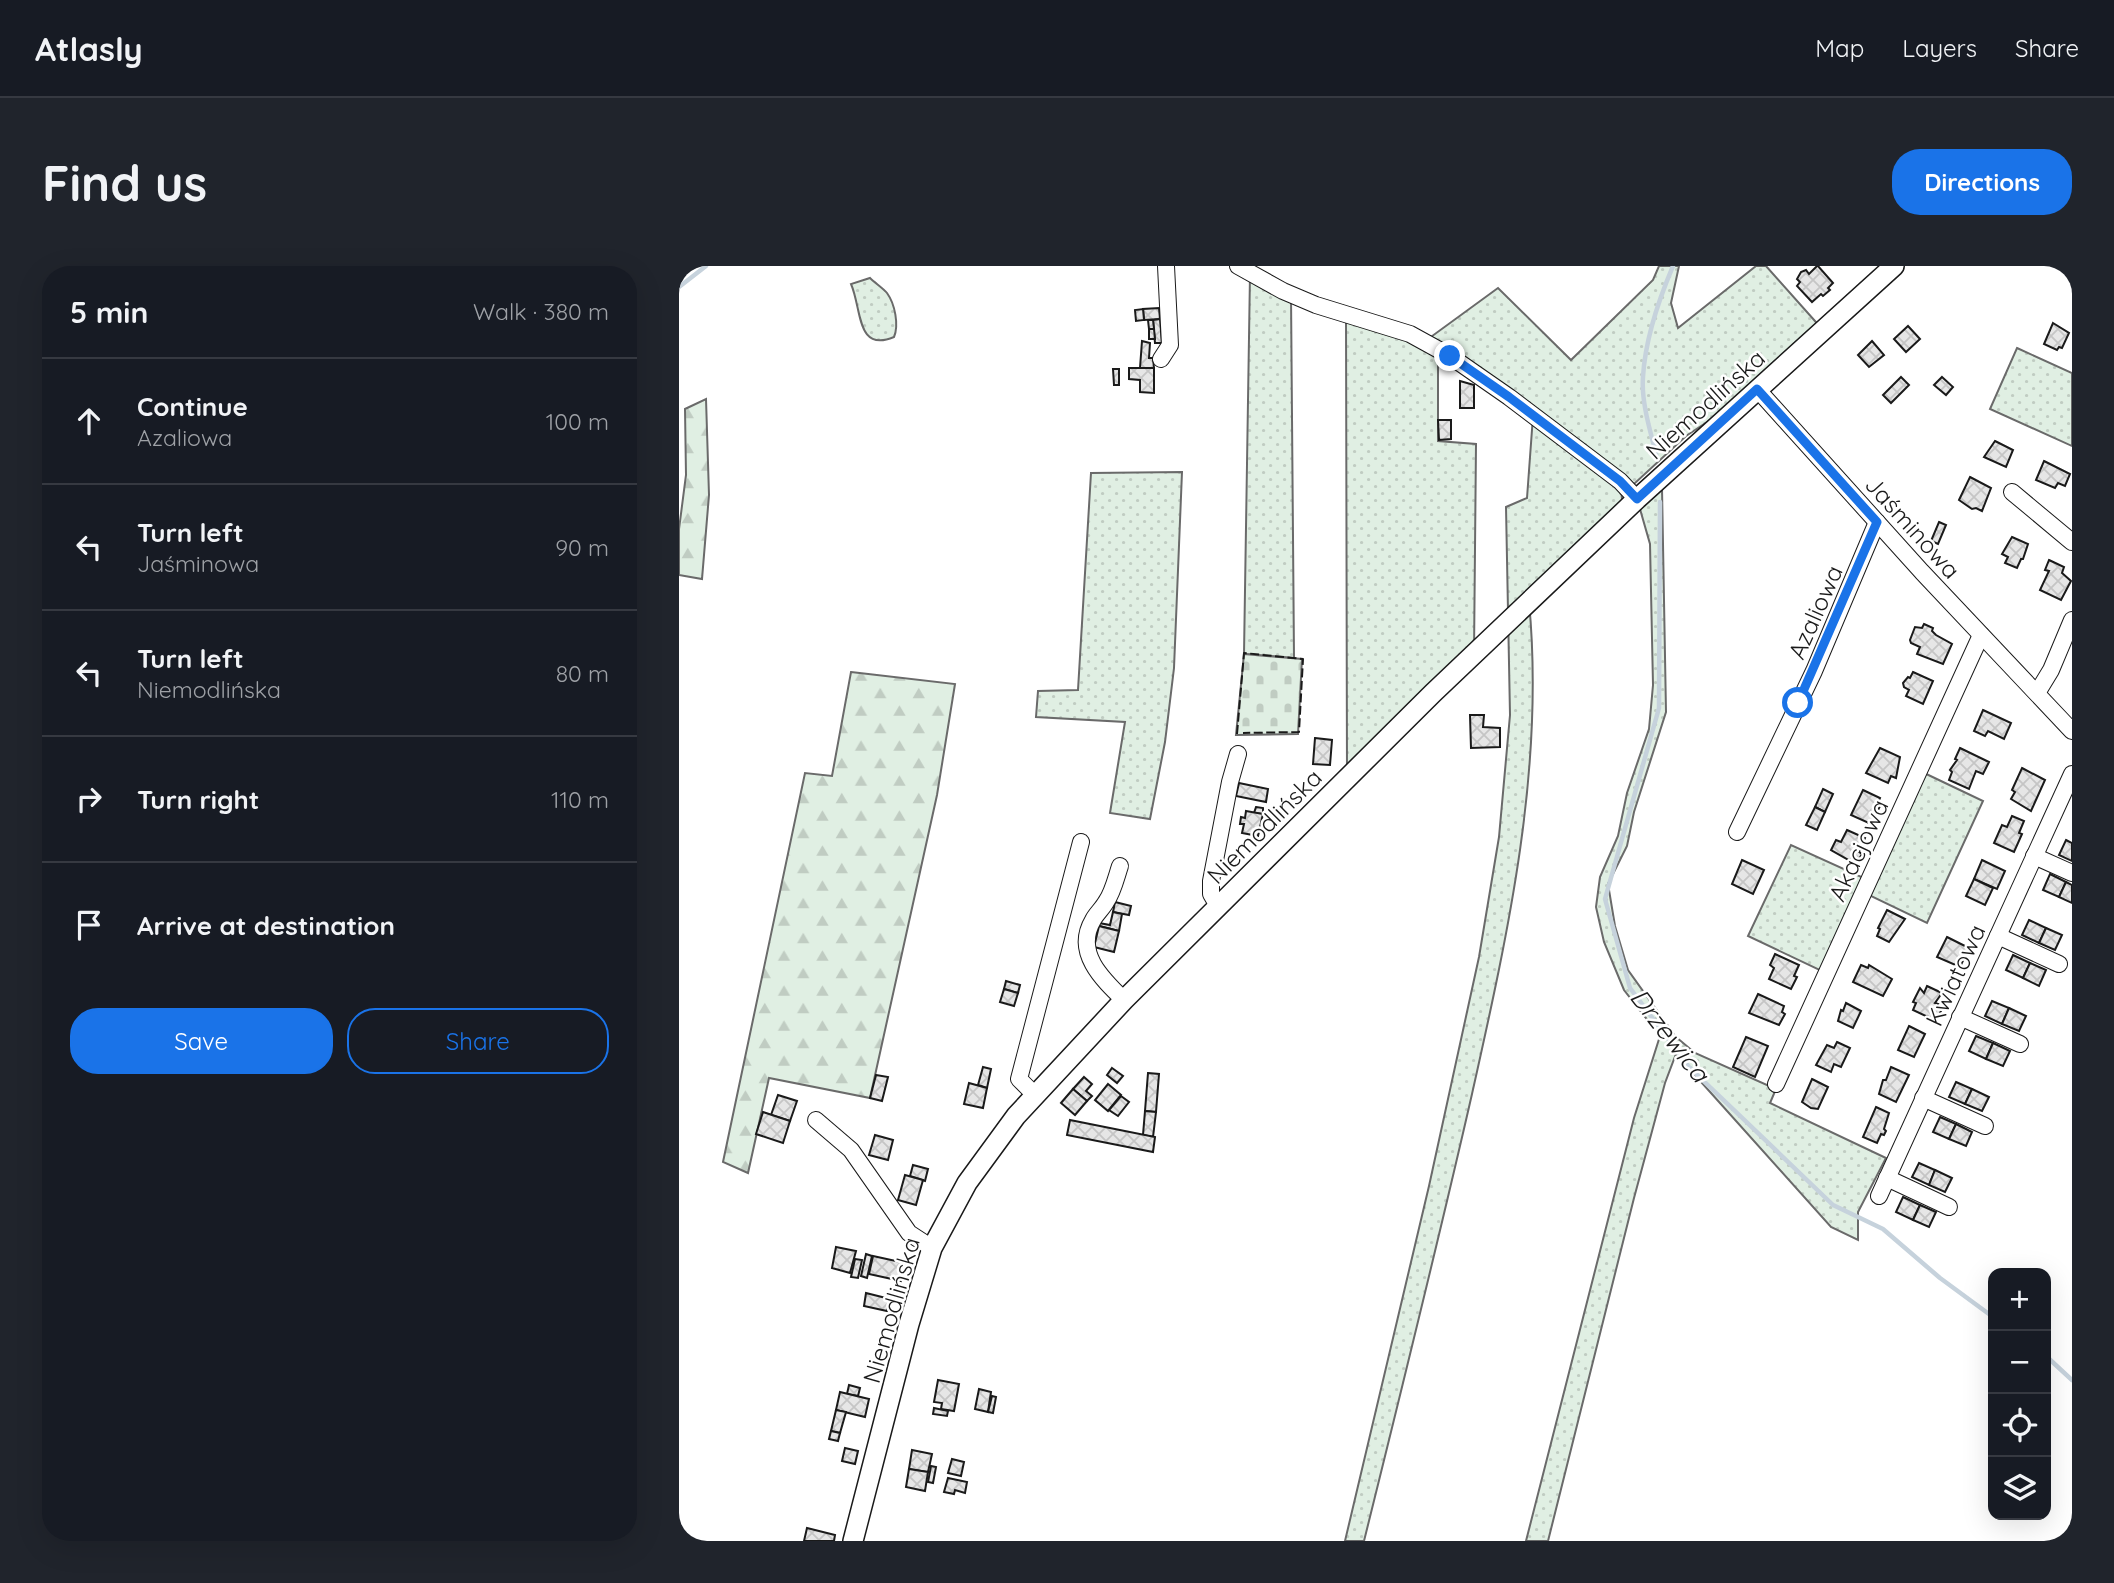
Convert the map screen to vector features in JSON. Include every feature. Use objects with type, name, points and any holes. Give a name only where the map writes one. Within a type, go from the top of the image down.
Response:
[{"type":"main road","name":"Niemodlińska","points":[[853,1541],[909,1324],[932,1248],[967,1183],[1011,1121],[1124,999],[1433,693],[1637,499],[1894,266]]},
{"type":"street","points":[[1161,359],[1170,345],[1167,266]]},
{"type":"street","points":[[1238,266],[1283,291],[1316,305],[1410,334],[1450,356],[1620,481],[1637,499]]},
{"type":"street","name":"Jaśminowa","points":[[1757,389],[2037,693]]},
{"type":"street","points":[[2012,492],[2072,542]]},
{"type":"street","name":"Azaliowa","points":[[1737,832],[1814,671],[1877,522]]},
{"type":"street","points":[[2072,620],[2051,670],[2037,693],[2072,731]]},
{"type":"street","name":"Akacjowa","points":[[1776,1084],[1981,635]]},
{"type":"street","points":[[1218,906],[1211,894],[1211,881],[1238,754]]},
{"type":"street","name":"Kwiatowa","points":[[1879,1196],[2072,774]]},
{"type":"street","points":[[1034,1094],[1019,1079],[1081,842]]},
{"type":"street","points":[[2034,856],[2072,873]]},
{"type":"street","points":[[1121,866],[1108,900],[1092,921],[1086,938],[1087,952],[1093,965],[1124,999]]},
{"type":"street","points":[[1998,936],[2059,964]]},
{"type":"street","points":[[1961,1017],[2020,1044]]},
{"type":"street","points":[[1923,1098],[1985,1126]]},
{"type":"street","points":[[816,1120],[851,1150],[909,1233],[932,1248]]},
{"type":"street","points":[[1887,1178],[1949,1207]]},
{"type":"green space","points":[[1659,266],[1679,266],[1671,303],[1678,328],[1756,266],[1766,266],[1823,330],[1757,389],[1686,436],[1634,484],[1620,481],[1622,499],[1615,520],[1529,602],[1533,664],[1527,788],[1520,850],[1498,973],[1446,1206],[1364,1541],[1345,1541],[1429,1186],[1479,957],[1499,837],[1510,715],[1506,507],[1527,498],[1533,416],[1438,350],[1438,441],[1476,444],[1474,654],[1347,778],[1346,314],[1424,342],[1498,288],[1571,360],[1653,280]]},
{"type":"green space","points":[[1250,274],[1291,295],[1294,658],[1244,654]]},
{"type":"green space","points":[[870,278],[890,298],[896,321],[894,337],[873,339],[862,326],[851,284]]},
{"type":"green space","points":[[2017,348],[2072,373],[2072,446],[1990,409]]},
{"type":"green space","points":[[706,399],[709,495],[702,579],[679,575],[679,529],[686,475],[685,409]]},
{"type":"green space","points":[[1182,472],[1174,668],[1165,742],[1150,819],[1110,813],[1125,722],[1036,717],[1038,691],[1078,690],[1091,473]]},
{"type":"green space","points":[[1662,488],[1666,712],[1634,812],[1627,846],[1608,884],[1615,926],[1628,970],[1676,1037],[1695,1053],[1776,1089],[1770,1103],[1886,1158],[1858,1212],[1858,1240],[1831,1227],[1676,1054],[1665,1083],[1634,1198],[1548,1541],[1526,1541],[1634,1118],[1660,1036],[1624,990],[1604,942],[1596,907],[1600,877],[1618,836],[1627,793],[1649,729],[1653,685],[1650,544],[1640,509]]},
{"type":"green space","points":[[1244,654],[1302,659],[1298,734],[1236,735]]},
{"type":"green space","points":[[851,672],[955,684],[937,795],[870,1098],[769,1078],[748,1173],[723,1162],[805,773],[832,776]]},
{"type":"green space","points":[[1920,771],[1983,801],[1927,923],[1865,893],[1828,974],[1748,936],[1791,845],[1870,881]]},
{"type":"building","points":[[1817,266],[1833,283],[1828,288],[1830,290],[1812,302],[1797,286],[1800,282],[1797,279],[1801,272],[1806,270],[1809,274]]},
{"type":"building","points":[[1159,308],[1160,319],[1144,320],[1143,309]]},
{"type":"building","points":[[1143,309],[1144,320],[1136,321],[1135,310]]},
{"type":"building","points":[[1160,319],[1162,343],[1155,343],[1153,320]]},
{"type":"building","points":[[1148,320],[1153,320],[1154,329],[1149,329]]},
{"type":"building","points":[[2053,323],[2069,333],[2062,348],[2057,350],[2044,344]]},
{"type":"building","points":[[1908,326],[1920,339],[1906,352],[1894,339]]},
{"type":"building","points":[[1149,329],[1154,329],[1155,339],[1149,339]]},
{"type":"building","points":[[1142,341],[1150,343],[1149,358],[1153,358],[1154,368],[1140,368]]},
{"type":"building","points":[[1872,341],[1884,355],[1869,367],[1858,355]]},
{"type":"building","points":[[1129,368],[1154,368],[1154,393],[1140,392],[1140,380],[1129,379]]},
{"type":"building","points":[[1113,369],[1119,369],[1119,385],[1114,385]]},
{"type":"building","points":[[1901,377],[1909,385],[1891,403],[1883,395]]},
{"type":"building","points":[[1942,377],[1953,387],[1946,395],[1934,385]]},
{"type":"building","points":[[1460,381],[1474,385],[1474,408],[1460,408]]},
{"type":"building","points":[[1438,420],[1451,420],[1451,439],[1439,440]]},
{"type":"building","points":[[1995,441],[2013,450],[2006,467],[1984,457]]},
{"type":"building","points":[[2044,461],[2070,474],[2065,486],[2058,483],[2055,488],[2036,480]]},
{"type":"building","points":[[1970,477],[1991,488],[1982,511],[1972,509],[1959,500]]},
{"type":"building","points":[[1939,522],[1946,525],[1938,544],[1931,541]]},
{"type":"building","points":[[2012,537],[2028,544],[2017,568],[2005,563],[2008,557],[2002,554]]},
{"type":"building","points":[[2049,560],[2064,567],[2062,573],[2071,581],[2061,600],[2040,590],[2049,571],[2045,570]]},
{"type":"building","points":[[1924,624],[1952,644],[1943,664],[1917,654],[1920,647],[1911,643],[1915,627],[1922,628]]},
{"type":"building","points":[[1913,672],[1933,681],[1923,704],[1906,696],[1909,690],[1903,683]]},
{"type":"building","points":[[1983,710],[2011,723],[2004,739],[1988,731],[1985,736],[1974,731]]},
{"type":"building","points":[[1470,715],[1484,715],[1483,727],[1500,728],[1500,747],[1471,748]]},
{"type":"building","points":[[1315,738],[1332,740],[1330,765],[1313,764]]},
{"type":"building","points":[[1880,748],[1900,757],[1896,778],[1891,776],[1888,783],[1866,773]]},
{"type":"building","points":[[1960,748],[1989,762],[1983,774],[1976,771],[1969,789],[1949,780],[1952,772],[1950,770],[1957,760],[1955,759]]},
{"type":"building","points":[[2022,768],[2045,780],[2031,811],[2011,799]]},
{"type":"building","points":[[1239,783],[1268,789],[1266,802],[1236,796]]},
{"type":"building","points":[[1823,789],[1833,794],[1825,812],[1815,807]]},
{"type":"building","points":[[1863,790],[1880,798],[1877,805],[1880,806],[1871,824],[1851,815]]},
{"type":"building","points":[[1256,807],[1263,808],[1263,814],[1254,813]]},
{"type":"building","points":[[1815,807],[1825,812],[1817,830],[1806,825]]},
{"type":"building","points":[[1246,811],[1263,814],[1258,836],[1242,833],[1244,824],[1240,824],[1241,817],[1245,818]]},
{"type":"building","points":[[2012,816],[2024,821],[2014,852],[1994,843],[2002,825],[2007,827]]},
{"type":"building","points":[[1847,830],[1865,838],[1859,852],[1862,854],[1854,863],[1831,850],[1836,840],[1841,842]]},
{"type":"building","points":[[2066,840],[2072,843],[2072,861],[2059,855]]},
{"type":"building","points":[[1742,860],[1764,870],[1753,894],[1732,884]]},
{"type":"building","points":[[1982,860],[2005,871],[1997,889],[1974,879]]},
{"type":"building","points":[[2050,874],[2066,882],[2059,897],[2043,890]]},
{"type":"building","points":[[1974,879],[1993,888],[1985,905],[1966,896]]},
{"type":"building","points":[[2066,882],[2072,885],[2072,903],[2059,897]]},
{"type":"building","points":[[1115,902],[1131,906],[1129,915],[1113,912]]},
{"type":"building","points":[[1887,910],[1905,919],[1889,942],[1877,936]]},
{"type":"building","points":[[1113,912],[1122,914],[1119,931],[1099,926],[1099,923],[1110,925]]},
{"type":"building","points":[[2029,920],[2046,928],[2039,943],[2022,935]]},
{"type":"building","points":[[1099,926],[1119,931],[1114,952],[1094,947]]},
{"type":"building","points":[[2046,928],[2062,935],[2055,950],[2039,943]]},
{"type":"building","points":[[1947,937],[1969,948],[1960,967],[1937,957]]},
{"type":"building","points":[[1775,954],[1799,965],[1791,989],[1769,979],[1774,968],[1770,965]]},
{"type":"building","points":[[2013,955],[2030,963],[2023,978],[2006,970]]},
{"type":"building","points":[[2030,963],[2046,970],[2039,986],[2023,978]]},
{"type":"building","points":[[1861,965],[1868,968],[1869,965],[1892,979],[1883,996],[1853,982]]},
{"type":"building","points":[[1006,981],[1020,985],[1018,993],[1004,989]]},
{"type":"building","points":[[1927,986],[1942,993],[1935,1003],[1942,1009],[1936,1021],[1913,1010],[1916,1003],[1913,1002],[1920,988],[1924,993]]},
{"type":"building","points":[[1004,989],[1018,993],[1014,1006],[1000,1002]]},
{"type":"building","points":[[1758,994],[1784,1006],[1782,1012],[1785,1014],[1779,1025],[1749,1013]]},
{"type":"building","points":[[1992,1001],[2009,1008],[2002,1024],[1985,1016]]},
{"type":"building","points":[[1846,1003],[1861,1011],[1853,1028],[1838,1021]]},
{"type":"building","points":[[2009,1008],[2026,1016],[2019,1031],[2002,1024]]},
{"type":"building","points":[[1909,1026],[1925,1034],[1914,1057],[1898,1050]]},
{"type":"building","points":[[1976,1036],[1993,1043],[1986,1059],[1969,1051]]},
{"type":"building","points":[[1746,1037],[1768,1046],[1755,1077],[1733,1067]]},
{"type":"building","points":[[1837,1042],[1850,1048],[1841,1067],[1834,1064],[1831,1072],[1816,1065],[1827,1045],[1834,1048]]},
{"type":"building","points":[[1993,1043],[2010,1051],[2003,1066],[1986,1059]]},
{"type":"building","points":[[983,1067],[991,1069],[987,1088],[978,1085]]},
{"type":"building","points":[[1891,1067],[1909,1075],[1896,1102],[1879,1094]]},
{"type":"building","points":[[1112,1068],[1123,1076],[1117,1083],[1107,1075]]},
{"type":"building","points":[[1148,1073],[1159,1074],[1156,1112],[1145,1111]]},
{"type":"building","points":[[876,1075],[888,1077],[882,1101],[870,1098]]},
{"type":"building","points":[[1084,1077],[1092,1084],[1086,1091],[1092,1096],[1087,1101],[1073,1089]]},
{"type":"building","points":[[1812,1079],[1828,1087],[1818,1109],[1802,1102]]},
{"type":"building","points":[[1956,1082],[1972,1089],[1965,1104],[1949,1097]]},
{"type":"building","points":[[969,1083],[987,1088],[983,1108],[964,1104]]},
{"type":"building","points":[[1108,1084],[1121,1095],[1108,1111],[1095,1100]]},
{"type":"building","points":[[1073,1089],[1087,1101],[1075,1115],[1061,1103]]},
{"type":"building","points":[[1972,1089],[1989,1097],[1982,1111],[1965,1104]]},
{"type":"building","points":[[778,1095],[797,1101],[790,1121],[771,1115]]},
{"type":"building","points":[[1121,1096],[1129,1102],[1118,1116],[1109,1110]]},
{"type":"building","points":[[1876,1107],[1889,1113],[1884,1129],[1886,1131],[1884,1135],[1881,1134],[1877,1143],[1863,1137]]},
{"type":"building","points":[[1145,1111],[1156,1112],[1153,1137],[1143,1135]]},
{"type":"building","points":[[763,1112],[790,1121],[783,1143],[756,1134]]},
{"type":"building","points":[[1940,1117],[1956,1124],[1949,1139],[1933,1132]]},
{"type":"building","points":[[1070,1120],[1155,1137],[1153,1152],[1067,1135]]},
{"type":"building","points":[[1956,1124],[1972,1132],[1966,1146],[1949,1139]]},
{"type":"building","points":[[875,1135],[893,1140],[888,1160],[869,1155]]},
{"type":"building","points":[[1919,1163],[1935,1170],[1929,1185],[1912,1177]]},
{"type":"building","points":[[913,1165],[928,1169],[925,1181],[910,1176]]},
{"type":"building","points":[[1935,1170],[1952,1178],[1945,1192],[1929,1185]]},
{"type":"building","points":[[905,1175],[923,1180],[916,1205],[898,1200]]},
{"type":"building","points":[[1903,1197],[1920,1205],[1913,1220],[1896,1212]]},
{"type":"building","points":[[1920,1205],[1936,1212],[1929,1227],[1913,1220]]},
{"type":"building","points":[[836,1247],[856,1251],[850,1273],[832,1268]]},
{"type":"building","points":[[866,1254],[872,1256],[867,1278],[861,1276]]},
{"type":"building","points":[[873,1256],[905,1263],[901,1281],[869,1274]]},
{"type":"building","points":[[855,1259],[862,1260],[858,1278],[851,1277]]},
{"type":"building","points":[[866,1293],[890,1299],[887,1311],[864,1306]]},
{"type":"building","points":[[938,1380],[959,1384],[954,1411],[941,1409],[942,1403],[934,1402]]},
{"type":"building","points":[[849,1385],[860,1388],[858,1396],[847,1394]]},
{"type":"building","points":[[979,1389],[991,1392],[988,1412],[975,1409]]},
{"type":"building","points":[[840,1392],[869,1399],[865,1417],[836,1410]]},
{"type":"building","points":[[992,1396],[996,1397],[993,1413],[988,1412]]},
{"type":"building","points":[[934,1408],[948,1411],[947,1416],[933,1414]]},
{"type":"building","points":[[836,1410],[846,1412],[840,1433],[831,1431]]},
{"type":"building","points":[[831,1431],[840,1433],[838,1441],[829,1439]]},
{"type":"building","points":[[845,1448],[858,1451],[855,1464],[842,1461]]},
{"type":"building","points":[[912,1450],[932,1454],[928,1472],[909,1469]]},
{"type":"building","points":[[952,1459],[964,1462],[961,1476],[948,1473]]},
{"type":"building","points":[[931,1466],[936,1467],[933,1483],[928,1482]]},
{"type":"building","points":[[909,1469],[928,1472],[925,1491],[906,1487]]},
{"type":"building","points":[[948,1478],[967,1482],[965,1493],[955,1490],[954,1494],[944,1492]]},
{"type":"building","points":[[807,1528],[835,1535],[834,1541],[804,1541]]},
{"type":"waterway","points":[[679,287],[706,266]]},
{"type":"waterway","name":"Drzewica","points":[[1657,458],[1645,407],[1643,377],[1653,320],[1673,266]]},
{"type":"waterway","name":"Drzewica","points":[[1660,502],[1659,708],[1605,899],[1630,988],[1689,1067],[1833,1205],[1883,1229],[1940,1278],[1988,1313]]},
{"type":"waterway","name":"Drzewica","points":[[2051,1361],[2072,1380]]},
{"type":"fence","points":[[1237,734],[1244,653],[1303,659],[1299,732],[1243,733]]},
{"type":"route","points":[[1450,356],[1620,481],[1637,499],[1757,389],[1877,522],[1798,703]]}]
